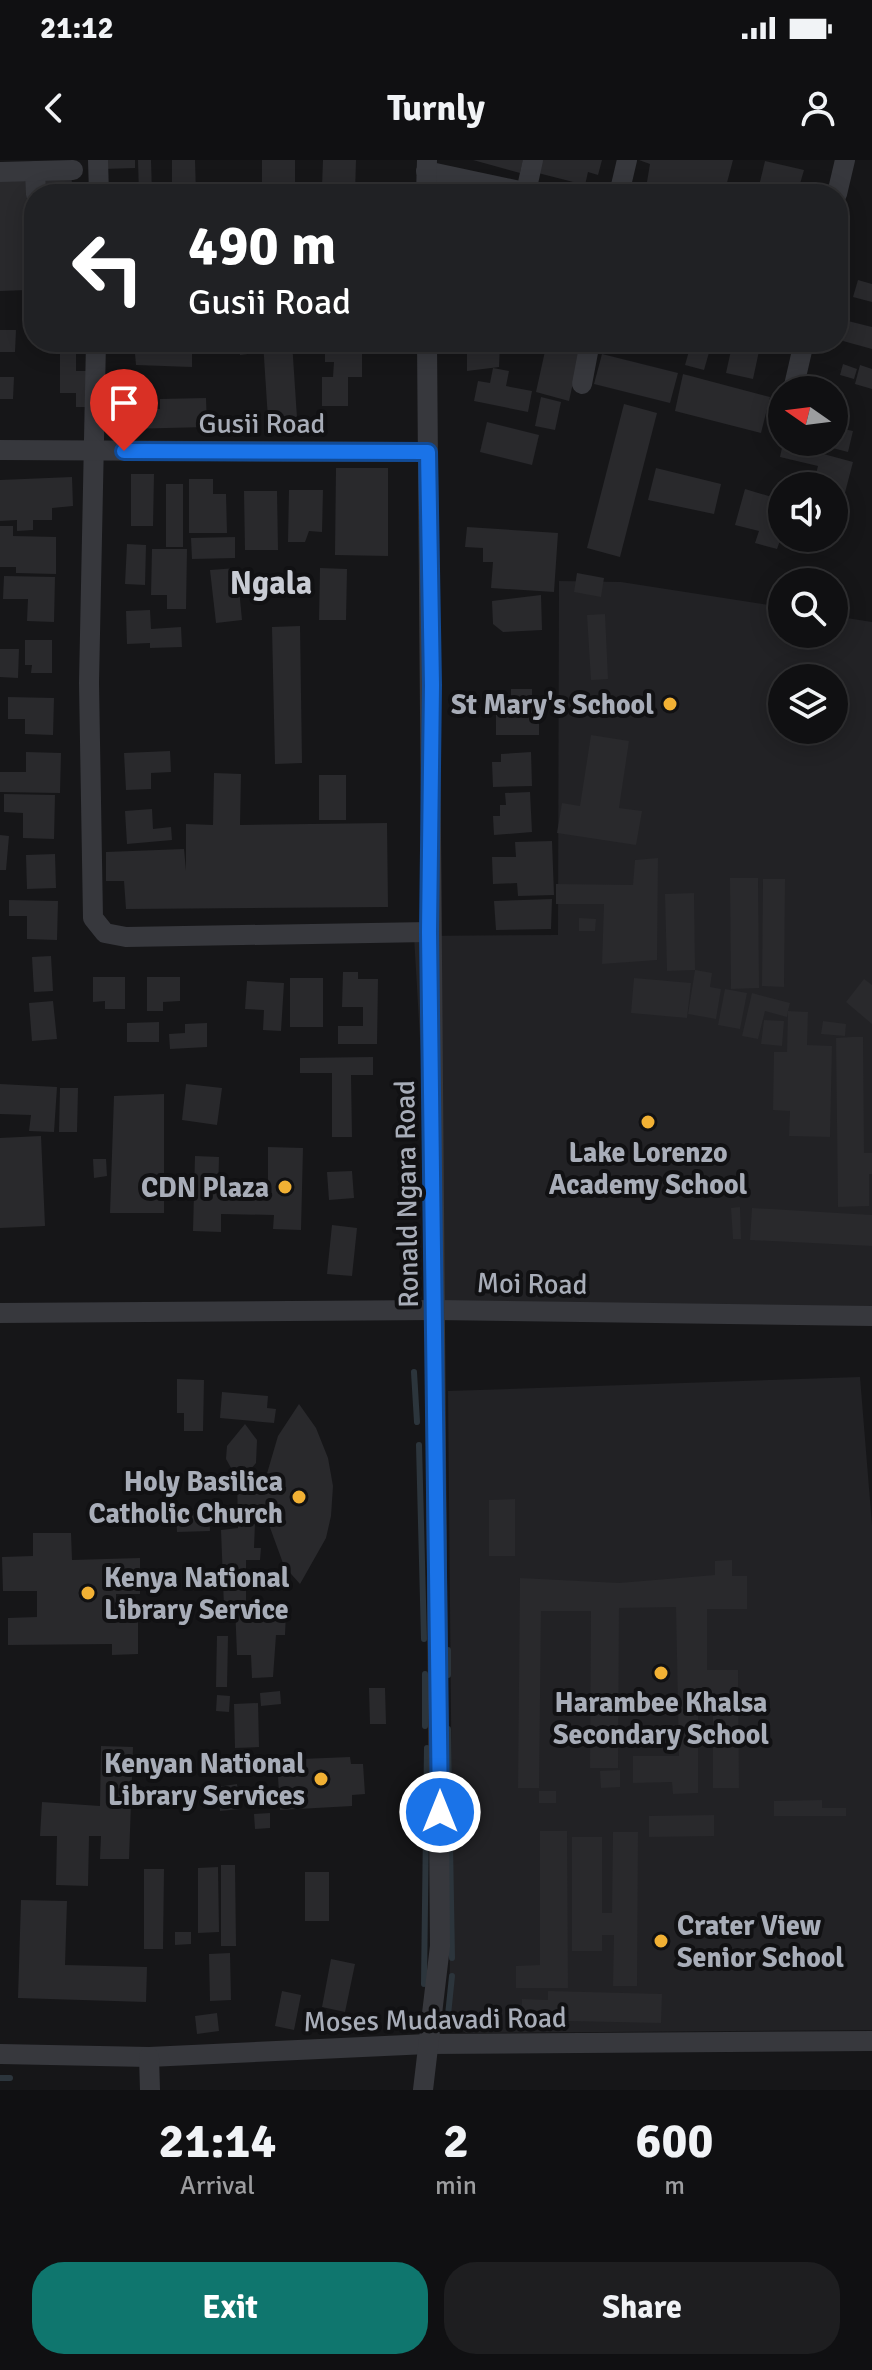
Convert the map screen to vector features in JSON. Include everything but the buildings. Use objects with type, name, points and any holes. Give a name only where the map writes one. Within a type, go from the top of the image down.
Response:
[{"type":"street","points":[[98,160],[99,184]]},
{"type":"street","points":[[531,184],[533,160]]},
{"type":"street","points":[[621,184],[627,160]]},
{"type":"street","points":[[839,184],[845,160]]},
{"type":"street","points":[[426,165],[497,184]]},
{"type":"street","points":[[0,172],[73,170]]},
{"type":"street","points":[[35,171],[36,184]]},
{"type":"street","points":[[96,352],[89,683],[93,918],[105,933],[126,937],[429,932]]},
{"type":"street","name":"Ronald Ngara Road","points":[[423,2090],[440,1946],[436,1310],[429,932],[432,685],[427,352]]},
{"type":"street","points":[[582,384],[588,352]]},
{"type":"street","points":[[796,376],[802,352]]},
{"type":"street","name":"Gusii Road","points":[[0,450],[428,452]]},
{"type":"street","name":"Moi Road","points":[[0,1313],[436,1310],[872,1316]]},
{"type":"street","name":"Moses Mudavadi Road","points":[[0,2054],[149,2057],[428,2044],[872,2041]]},
{"type":"street","points":[[149,2057],[150,2090]]},
{"type":"shaded area","name":"Lake Lorenzo Academy School","points":[[559,581],[621,582],[768,605],[768,648],[848,648],[848,618],[872,622],[872,1308],[436,1313],[414,936],[558,935]]},
{"type":"shaded area","name":"Harambee Khalsa Secondary School","points":[[860,1377],[872,1525],[872,2030],[466,2033],[455,2026],[449,2013],[452,1822],[448,1391]]},
{"type":"waterway","points":[[414,1372],[417,1422]]},
{"type":"waterway","points":[[419,1445],[424,1639]]},
{"type":"waterway","points":[[448,1650],[448,1675]]},
{"type":"waterway","points":[[425,1674],[425,1726]]},
{"type":"waterway","points":[[448,1729],[452,1958]]},
{"type":"waterway","points":[[424,1984],[427,1748]]},
{"type":"waterway","points":[[448,2015],[452,1976]]},
{"type":"waterway","points":[[0,2078],[10,2078]]},
{"type":"place","name":"St Mary's School","points":[[670,704]]},
{"type":"place","name":"Lake Lorenzo Academy School","points":[[648,1122]]},
{"type":"place","name":"CDN Plaza","points":[[285,1187]]},
{"type":"place","name":"Holy Basilica Catholic Church","points":[[299,1497]]},
{"type":"place","name":"Kenya National Library Service","points":[[88,1593]]},
{"type":"place","name":"Harambee Khalsa Secondary School","points":[[661,1673]]},
{"type":"place","name":"Kenyan National Library Services","points":[[321,1779]]},
{"type":"place","name":"Crater View Senior School","points":[[661,1941]]},
{"type":"district","name":"Ngala","points":[[271,583]]},
{"type":"route","points":[[124,451],[428,452],[432,685],[429,932],[440,1812]]}]
